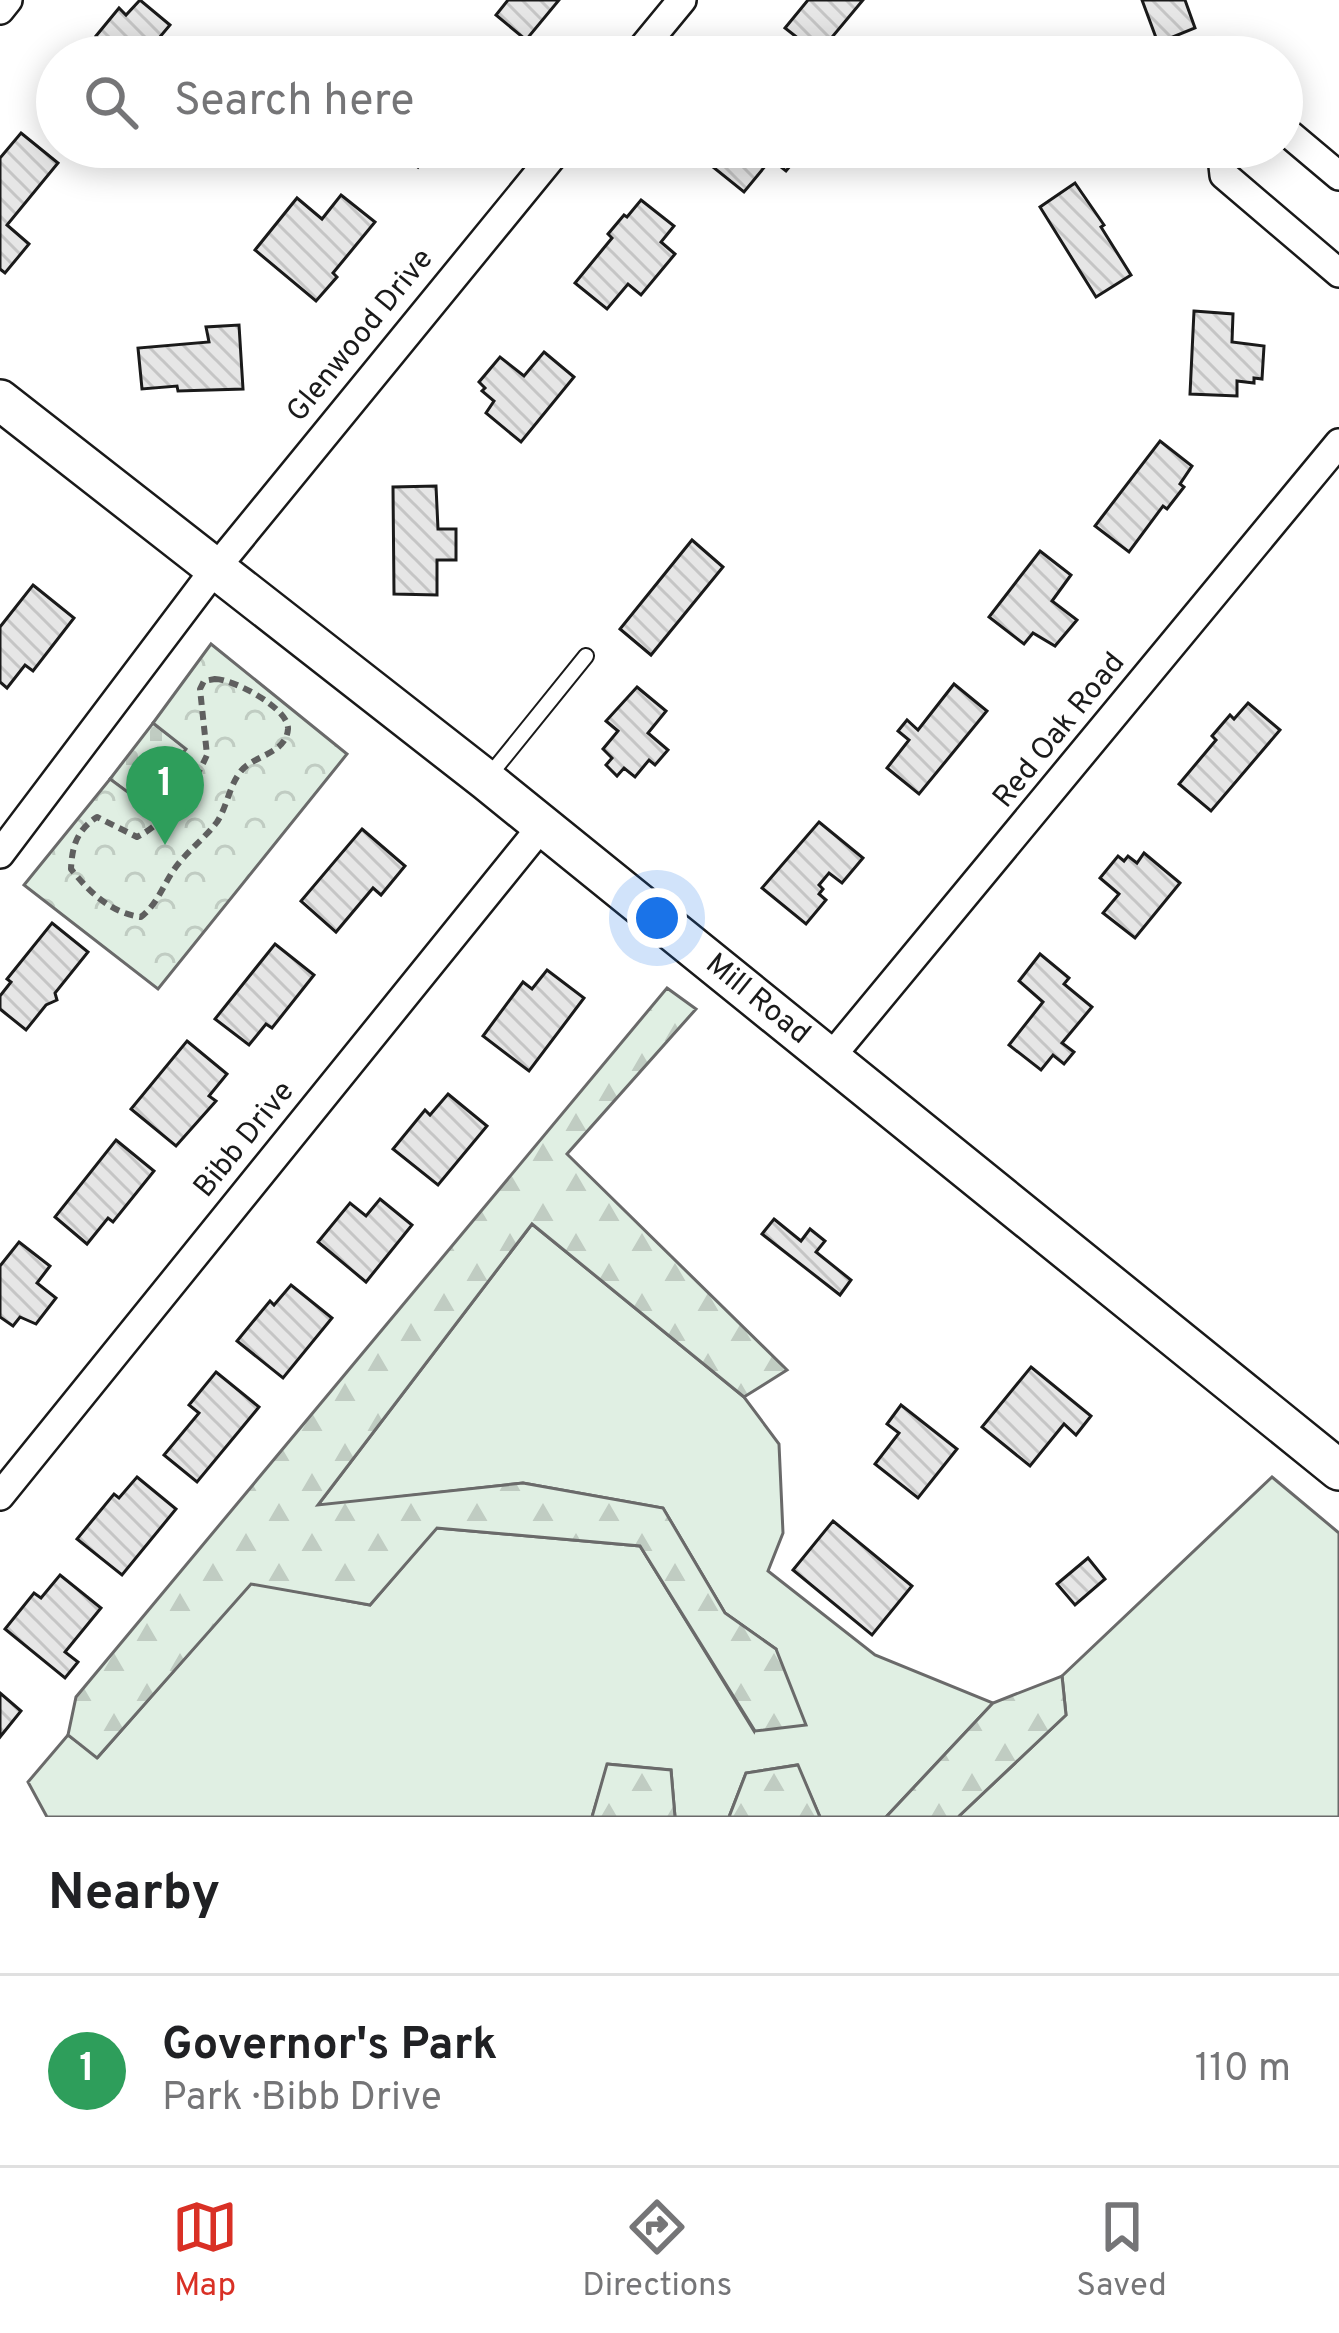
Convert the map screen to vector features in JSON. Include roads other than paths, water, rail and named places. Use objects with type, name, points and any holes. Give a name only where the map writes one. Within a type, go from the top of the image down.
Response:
[{"type":"street","points":[[0,10],[8,0]]},
{"type":"street","points":[[652,36],[682,0]]},
{"type":"street","points":[[1303,146],[1339,176]]},
{"type":"street","name":"Glenwood Drive","points":[[215,569],[543,168]]},
{"type":"street","points":[[1224,168],[1225,175],[1339,273]]},
{"type":"street","name":"Mill Road","points":[[0,400],[486,780],[1339,1470]]},
{"type":"street","name":"Red Oak Road","points":[[830,1058],[1339,443]]},
{"type":"street","points":[[0,854],[215,569]]},
{"type":"street","name":"Bibb Drive","points":[[0,1496],[542,826]]},
{"type":"lane","points":[[486,780],[586,656]]},
{"type":"place","name":"Governor's Park","points":[[165,845]]}]
